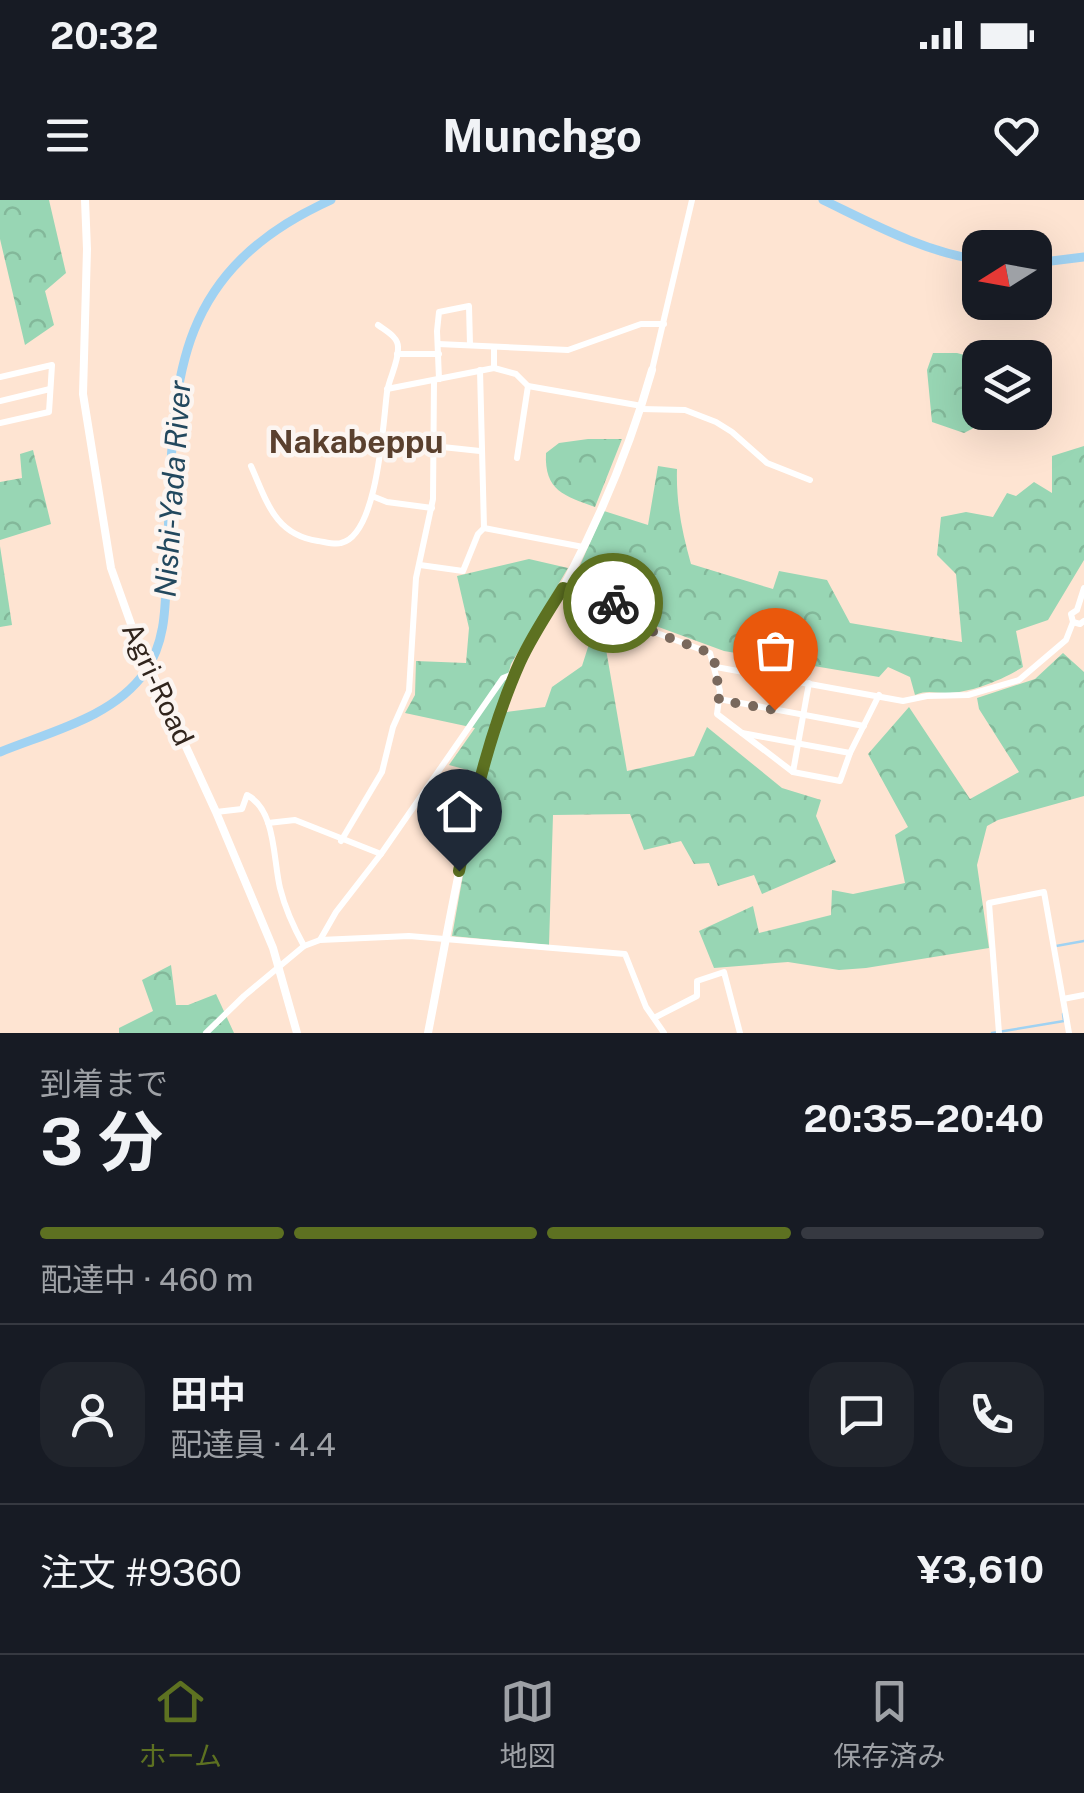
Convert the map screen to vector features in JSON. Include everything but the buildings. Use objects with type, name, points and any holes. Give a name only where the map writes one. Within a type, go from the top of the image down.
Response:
[{"type":"street","name":"Agri-Road","points":[[85,200],[85,416],[112,568],[145,658],[216,812],[280,967],[297,1033]]},
{"type":"street","points":[[428,1033],[479,786],[516,673],[584,547],[641,407],[692,200]]},
{"type":"street","points":[[340,841],[382,772],[393,727],[409,691],[416,578],[432,508],[439,312],[466,305],[470,314],[470,345]]},
{"type":"street","points":[[438,344],[568,350],[641,324],[664,324]]},
{"type":"street","points":[[251,466],[274,519],[286,530],[305,539],[338,544],[347,541],[366,515],[372,496],[387,389],[397,354],[397,341],[378,325]]},
{"type":"street","points":[[494,348],[494,368]]},
{"type":"street","points":[[397,354],[439,354]]},
{"type":"street","points":[[0,377],[52,366],[49,412],[0,423]]},
{"type":"street","points":[[387,389],[494,368],[516,374],[528,386],[641,407],[685,410],[732,432],[767,463],[810,480]]},
{"type":"street","points":[[420,566],[463,571],[484,528],[480,370]]},
{"type":"street","points":[[517,458],[528,386]]},
{"type":"street","points":[[0,401],[50,389]]},
{"type":"street","points":[[434,446],[480,450]]},
{"type":"street","points":[[372,496],[432,508]]},
{"type":"street","points":[[484,528],[584,547]]},
{"type":"street","points":[[563,588],[613,602],[617,618],[707,651],[716,666],[717,714],[793,772],[840,781],[878,695]]},
{"type":"street","points":[[716,666],[908,701],[927,696],[968,695],[1008,684],[1062,647],[1080,620],[1084,588]]},
{"type":"street","points":[[320,940],[503,678],[516,673]]},
{"type":"street","points":[[793,772],[809,683]]},
{"type":"street","points":[[719,700],[864,726]]},
{"type":"street","points":[[741,733],[850,754]]},
{"type":"street","points":[[216,812],[228,808],[242,810],[246,795],[261,806],[281,892],[304,946]]},
{"type":"street","points":[[268,823],[295,820],[381,854]]},
{"type":"street","points":[[999,1033],[989,903],[1044,892],[1069,1033]]},
{"type":"street","points":[[206,1033],[304,946],[320,940],[409,936],[626,954],[646,1007],[664,1033]]},
{"type":"street","points":[[654,1018],[697,996],[697,981],[724,972],[740,1033]]},
{"type":"street","points":[[1064,999],[1084,995]]},
{"type":"green space","points":[[0,200],[49,200],[66,273],[45,291],[54,325],[25,345],[0,239]]},
{"type":"green space","points":[[933,353],[962,354],[962,430],[970,430],[964,433],[932,422],[927,370]]},
{"type":"green space","points":[[622,439],[595,507],[558,490],[546,466],[546,453],[559,443]]},
{"type":"green space","points":[[1084,446],[1084,560],[1048,620],[1016,631],[1023,667],[976,688],[915,695],[910,677],[888,667],[879,677],[724,651],[623,614],[616,598],[570,588],[604,511],[648,525],[658,466],[677,469],[680,517],[691,564],[773,589],[779,571],[827,580],[850,623],[962,642],[956,574],[937,555],[941,517],[966,512],[993,517],[1007,493],[1016,496],[1034,482],[1052,493],[1052,456]]},
{"type":"green space","points":[[33,450],[51,524],[0,540],[0,482],[22,478],[20,454]]},
{"type":"green space","points":[[0,546],[12,625],[0,627]]},
{"type":"green space","points":[[529,559],[568,568],[511,664],[499,707],[507,712],[545,707],[552,687],[582,666],[598,616],[606,617],[602,626],[627,771],[694,756],[707,727],[782,788],[821,800],[816,816],[836,862],[762,894],[754,875],[718,886],[709,863],[694,864],[681,841],[644,850],[630,814],[553,815],[549,945],[452,936],[486,775],[449,765],[475,728],[405,713],[415,695],[416,661],[466,663],[469,628],[457,576]]},
{"type":"green space","points":[[1063,653],[1084,672],[1084,796],[987,826],[977,865],[989,948],[839,970],[788,962],[714,968],[699,931],[753,906],[759,933],[831,915],[832,890],[853,894],[905,883],[895,835],[908,827],[868,754],[909,707],[970,799],[1019,772],[979,709],[977,698],[1035,679]]},
{"type":"green space","points":[[171,965],[176,1005],[188,1005],[216,994],[234,1033],[119,1033],[119,1028],[153,1011],[142,980]]},
{"type":"waterway","name":"Nishi-Yada River","points":[[0,752],[98,712],[132,688],[145,672],[158,646],[164,618],[172,447],[177,396],[188,349],[206,306],[234,267],[275,231],[331,200]]},
{"type":"waterway","name":"Nishi-Yada River","points":[[823,200],[919,244],[962,257]]},
{"type":"waterway","name":"Nishi-Yada River","points":[[1052,261],[1084,257]]},
{"type":"waterway","points":[[1056,946],[1084,941]]},
{"type":"waterway","points":[[992,1033],[1064,1021],[1063,1014]]},
{"type":"way so far","points":[[613,603],[617,618],[710,653],[716,666],[719,700],[775,710]]},
{"type":"district","name":"Nakabeppu","points":[[356,442]]},
{"type":"route","points":[[459,871],[483,769],[532,639],[563,588],[613,603]]}]
